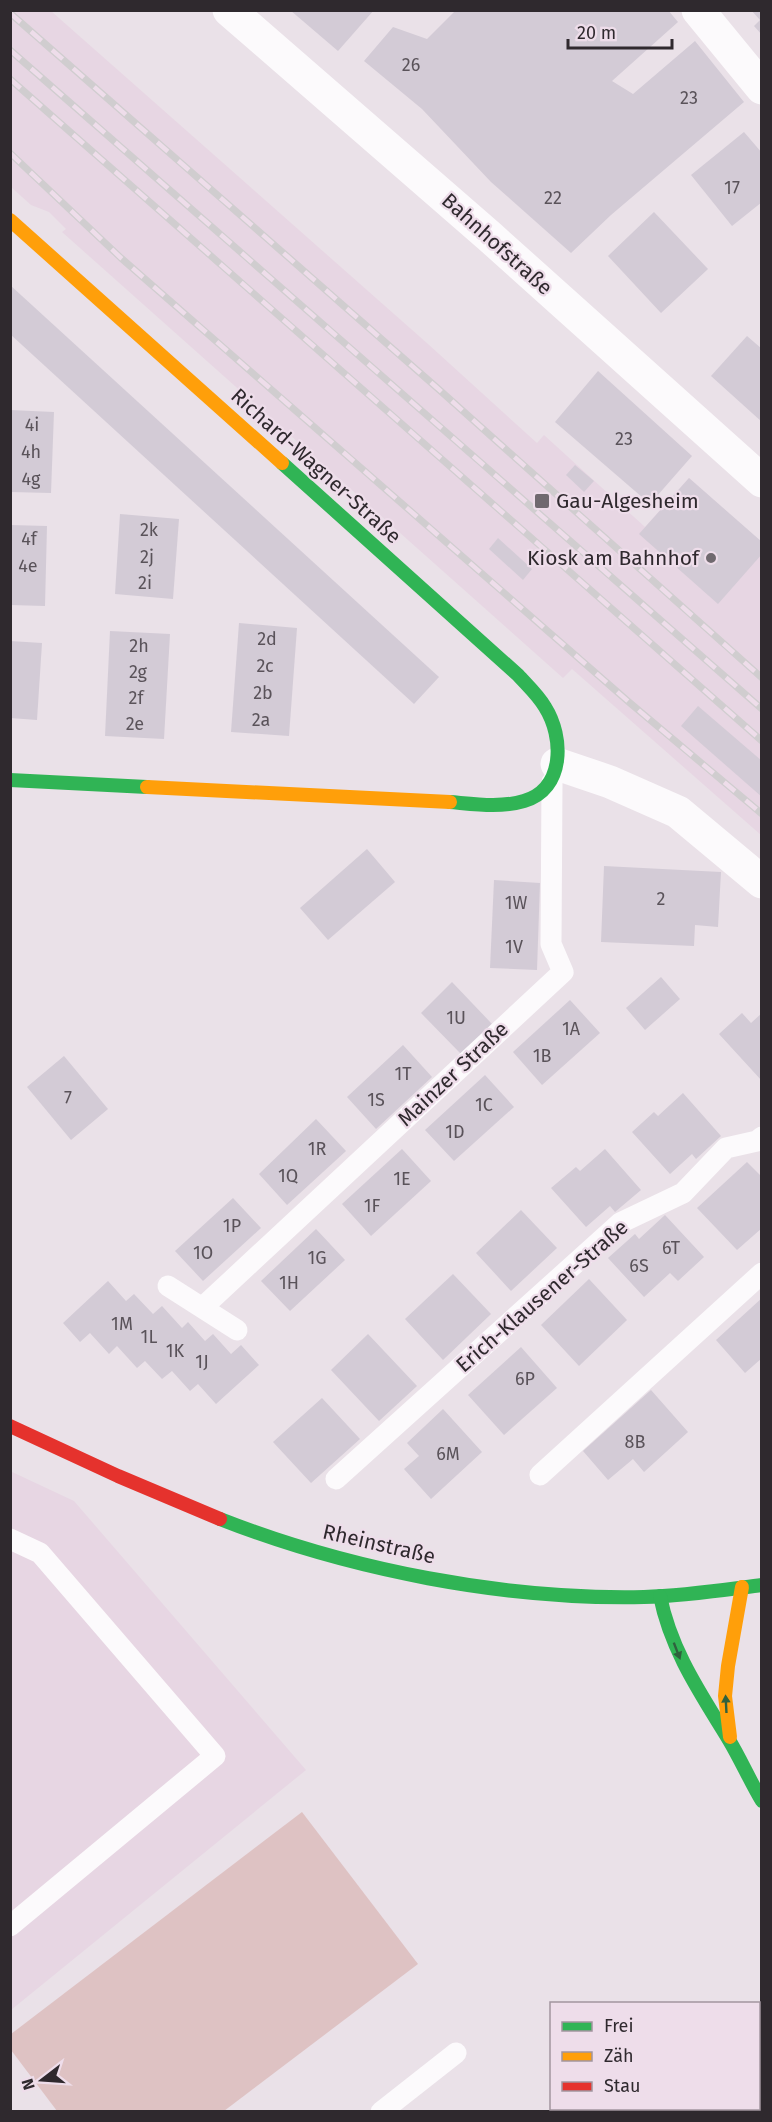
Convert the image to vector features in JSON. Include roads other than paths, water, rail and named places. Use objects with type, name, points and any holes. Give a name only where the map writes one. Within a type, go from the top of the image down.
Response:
[{"type":"street","name":"Bahnhofstraße","points":[[229,10],[489,236],[762,481]]},
{"type":"street","points":[[698,10],[762,88]]},
{"type":"street","name":"Richard-Wagner-Straße","points":[[10,220],[518,675],[544,704],[550,716],[558,755],[554,773]]},
{"type":"street","points":[[10,780],[514,804],[542,792],[554,773],[610,782],[678,812],[762,882]]},
{"type":"street","name":"Rheinstraße","points":[[10,1426],[103,1470],[196,1510],[305,1548],[399,1572],[478,1586],[563,1594],[629,1597],[684,1595],[762,1585]]},
{"type":"street","points":[[731,1742],[725,1696],[742,1587]]},
{"type":"street","points":[[660,1596],[662,1612],[685,1672],[731,1742],[762,1801]]},
{"type":"lane","name":"Mainzer Straße","points":[[203,1307],[563,972],[551,944],[554,773]]},
{"type":"lane","name":"Erich-Klausener-Straße","points":[[336,1479],[620,1223],[683,1193],[726,1149],[757,1141],[762,1137]]},
{"type":"lane","points":[[540,1475],[762,1273]]},
{"type":"lane","points":[[168,1286],[237,1330]]},
{"type":"lane","points":[[10,1539],[40,1553],[215,1756],[10,1926]]},
{"type":"lane","points":[[381,2112],[456,2053]]},
{"type":"railway","points":[[10,13],[435,386],[762,678]]},
{"type":"railway","points":[[10,50],[762,709]]},
{"type":"railway","points":[[10,79],[762,741]]},
{"type":"railway","points":[[10,153],[121,258],[630,703],[762,814]]},
{"type":"place","name":"Gau-Algesheim","points":[[542,501]]},
{"type":"place","name":"Kiosk am Bahnhof","points":[[711,558]]}]
